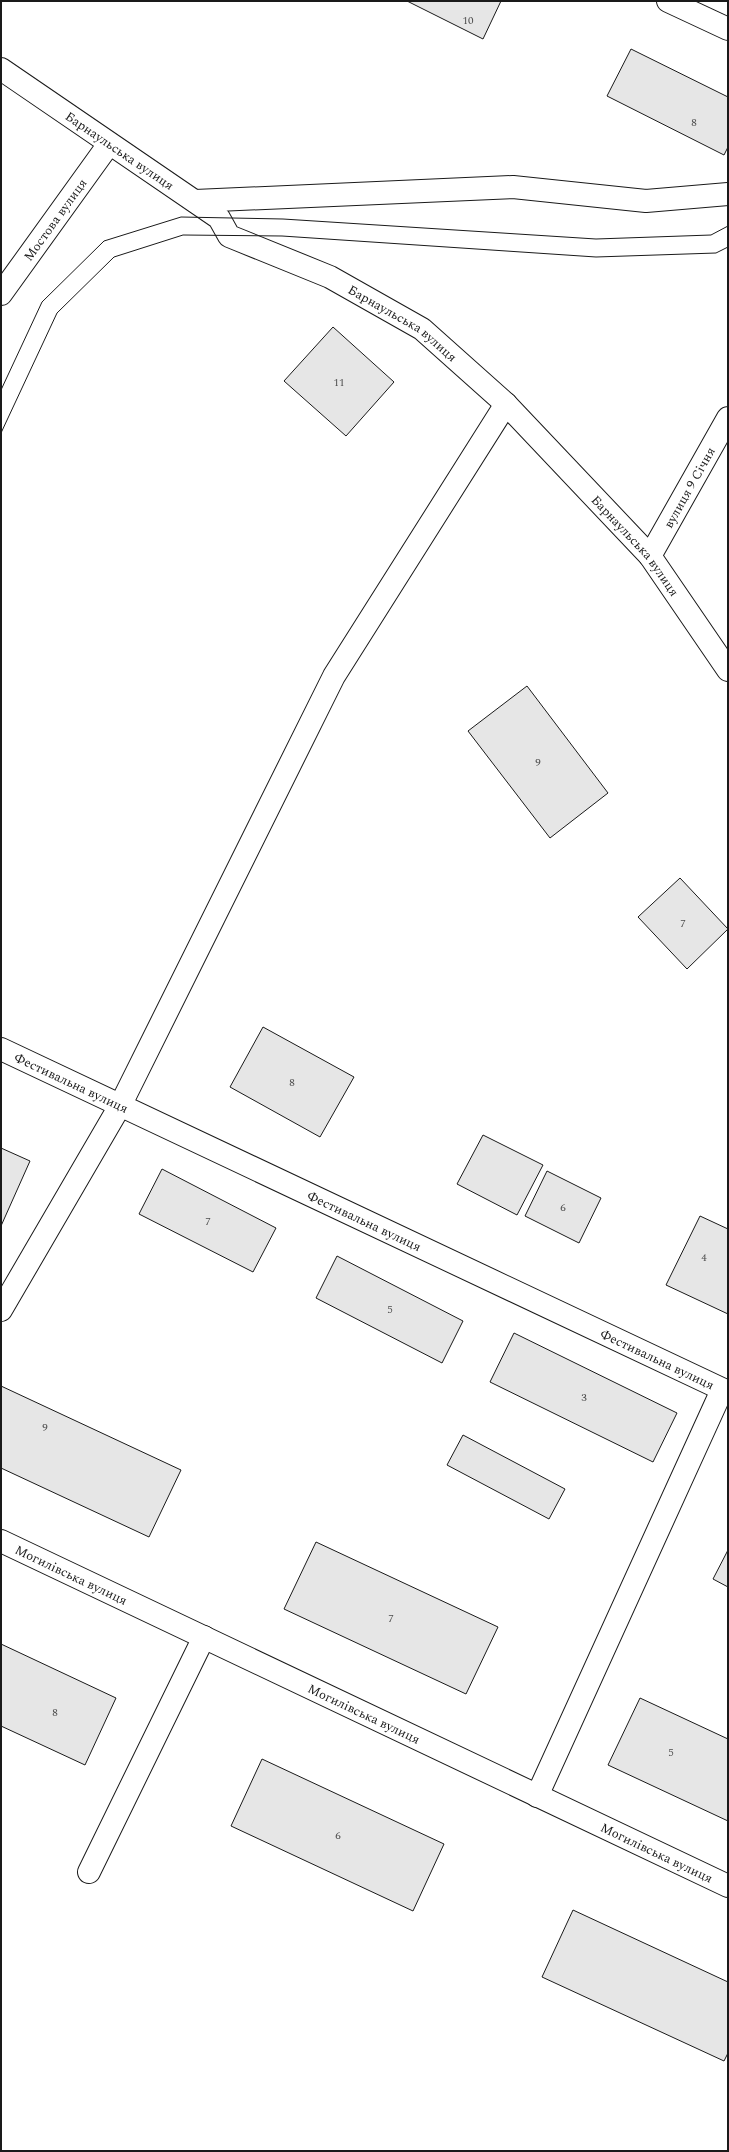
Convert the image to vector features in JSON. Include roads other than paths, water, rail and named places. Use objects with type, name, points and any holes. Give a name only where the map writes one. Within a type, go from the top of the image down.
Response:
[{"type":"street","points":[[668,1],[728,29]]},
{"type":"street","name":"Барнаульська вулиця","points":[[1,69],[219,218],[229,236],[330,277],[422,329],[506,404],[650,556],[728,670]]},
{"type":"street","name":"Мостова вулиця","points":[[1,294],[109,144]]},
{"type":"street","points":[[195,201],[513,187],[646,201],[728,194]]},
{"type":"street","points":[[1,1310],[121,1104],[334,676],[506,404]]},
{"type":"street","name":"вулиця 9 Січня","points":[[650,556],[728,418]]},
{"type":"street","name":"Фестивальна вулиця","points":[[1,1049],[121,1104],[725,1391]]},
{"type":"street","points":[[537,1796],[725,1391]]},
{"type":"street","name":"Могилівська вулиця","points":[[1,1541],[728,1886]]},
{"type":"street","points":[[89,1872],[204,1637]]},
{"type":"tram line","points":[[1,390],[42,302],[104,241],[181,217],[283,219],[596,239],[711,235],[728,226]]},
{"type":"tram line","points":[[1,433],[57,313],[114,257],[183,235],[282,236],[596,257],[716,253],[728,247]]}]
